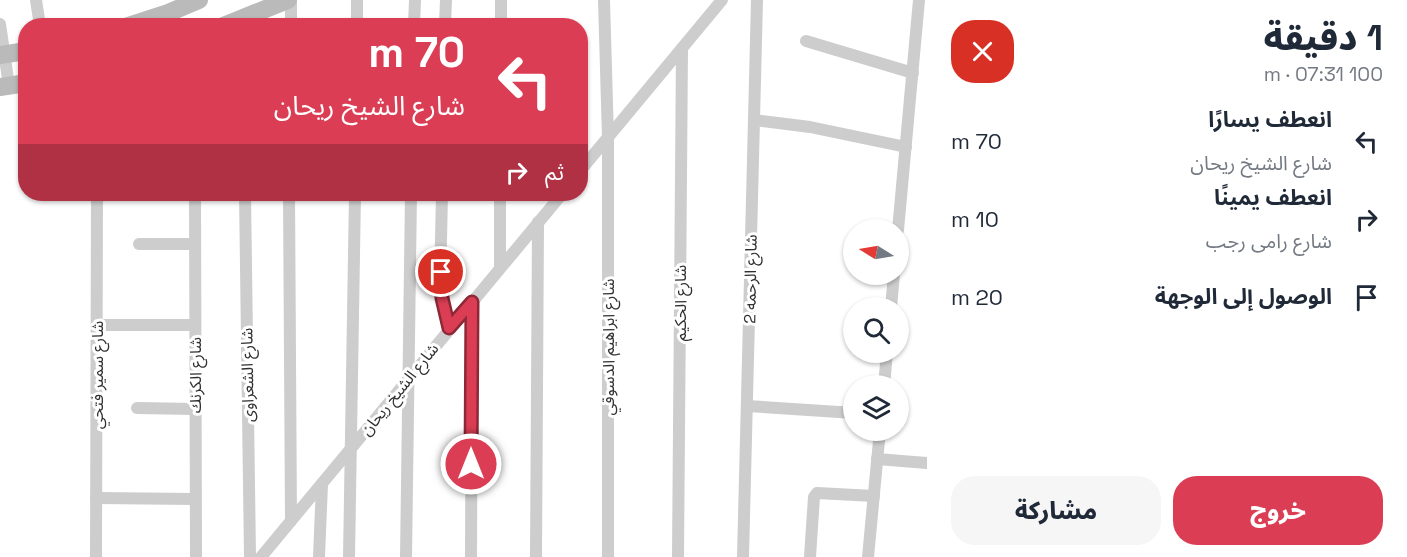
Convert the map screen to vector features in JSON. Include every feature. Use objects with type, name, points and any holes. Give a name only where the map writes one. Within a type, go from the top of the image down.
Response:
[{"type":"street","points":[[36,0],[39,18]]},
{"type":"street","points":[[144,18],[167,7],[199,0]]},
{"type":"street","points":[[252,18],[290,0],[291,18]]},
{"type":"street","points":[[357,0],[357,18]]},
{"type":"street","points":[[414,18],[415,0]]},
{"type":"street","points":[[445,18],[446,0]]},
{"type":"street","points":[[501,0],[501,18]]},
{"type":"street","name":"شارع ابراهيم الدسوقي","points":[[604,0],[608,138],[608,557]]},
{"type":"street","points":[[588,162],[722,0]]},
{"type":"street","name":"شارع الرحمه 2","points":[[743,557],[757,0]]},
{"type":"street","points":[[899,219],[919,0]]},
{"type":"street","points":[[0,24],[2,55],[12,86]]},
{"type":"street","points":[[806,40],[913,73]]},
{"type":"street","name":"شارع الحكيم","points":[[678,557],[682,48]]},
{"type":"street","points":[[2,55],[18,52]]},
{"type":"street","points":[[754,120],[810,127],[906,147]]},
{"type":"street","name":"شارع سمير فتحي","points":[[96,557],[97,201]]},
{"type":"street","name":"شارع الكرنك","points":[[195,201],[196,557]]},
{"type":"street","name":"شارع الشعراوى","points":[[245,201],[250,557]]},
{"type":"street","points":[[289,201],[291,522]]},
{"type":"street","points":[[349,557],[355,201]]},
{"type":"street","points":[[406,557],[411,201]]},
{"type":"street","points":[[442,201],[440,285],[449,328]]},
{"type":"street","points":[[500,201],[500,267]]},
{"type":"street","name":"شارع الشيخ ريحان","points":[[261,557],[556,201]]},
{"type":"street","points":[[536,557],[538,222]]},
{"type":"street","points":[[139,244],[195,244]]},
{"type":"street","points":[[471,557],[472,302]]},
{"type":"street","points":[[97,325],[195,325]]},
{"type":"street","points":[[747,406],[843,412]]},
{"type":"street","points":[[136,408],[195,409]]},
{"type":"street","points":[[868,557],[879,441]]},
{"type":"street","points":[[877,459],[927,463]]},
{"type":"street","points":[[319,557],[322,484]]},
{"type":"street","points":[[810,557],[816,493],[874,496]]},
{"type":"street","points":[[96,498],[195,499]]},
{"type":"route","points":[[441,272],[440,285],[449,328],[472,302],[471,464]]}]
